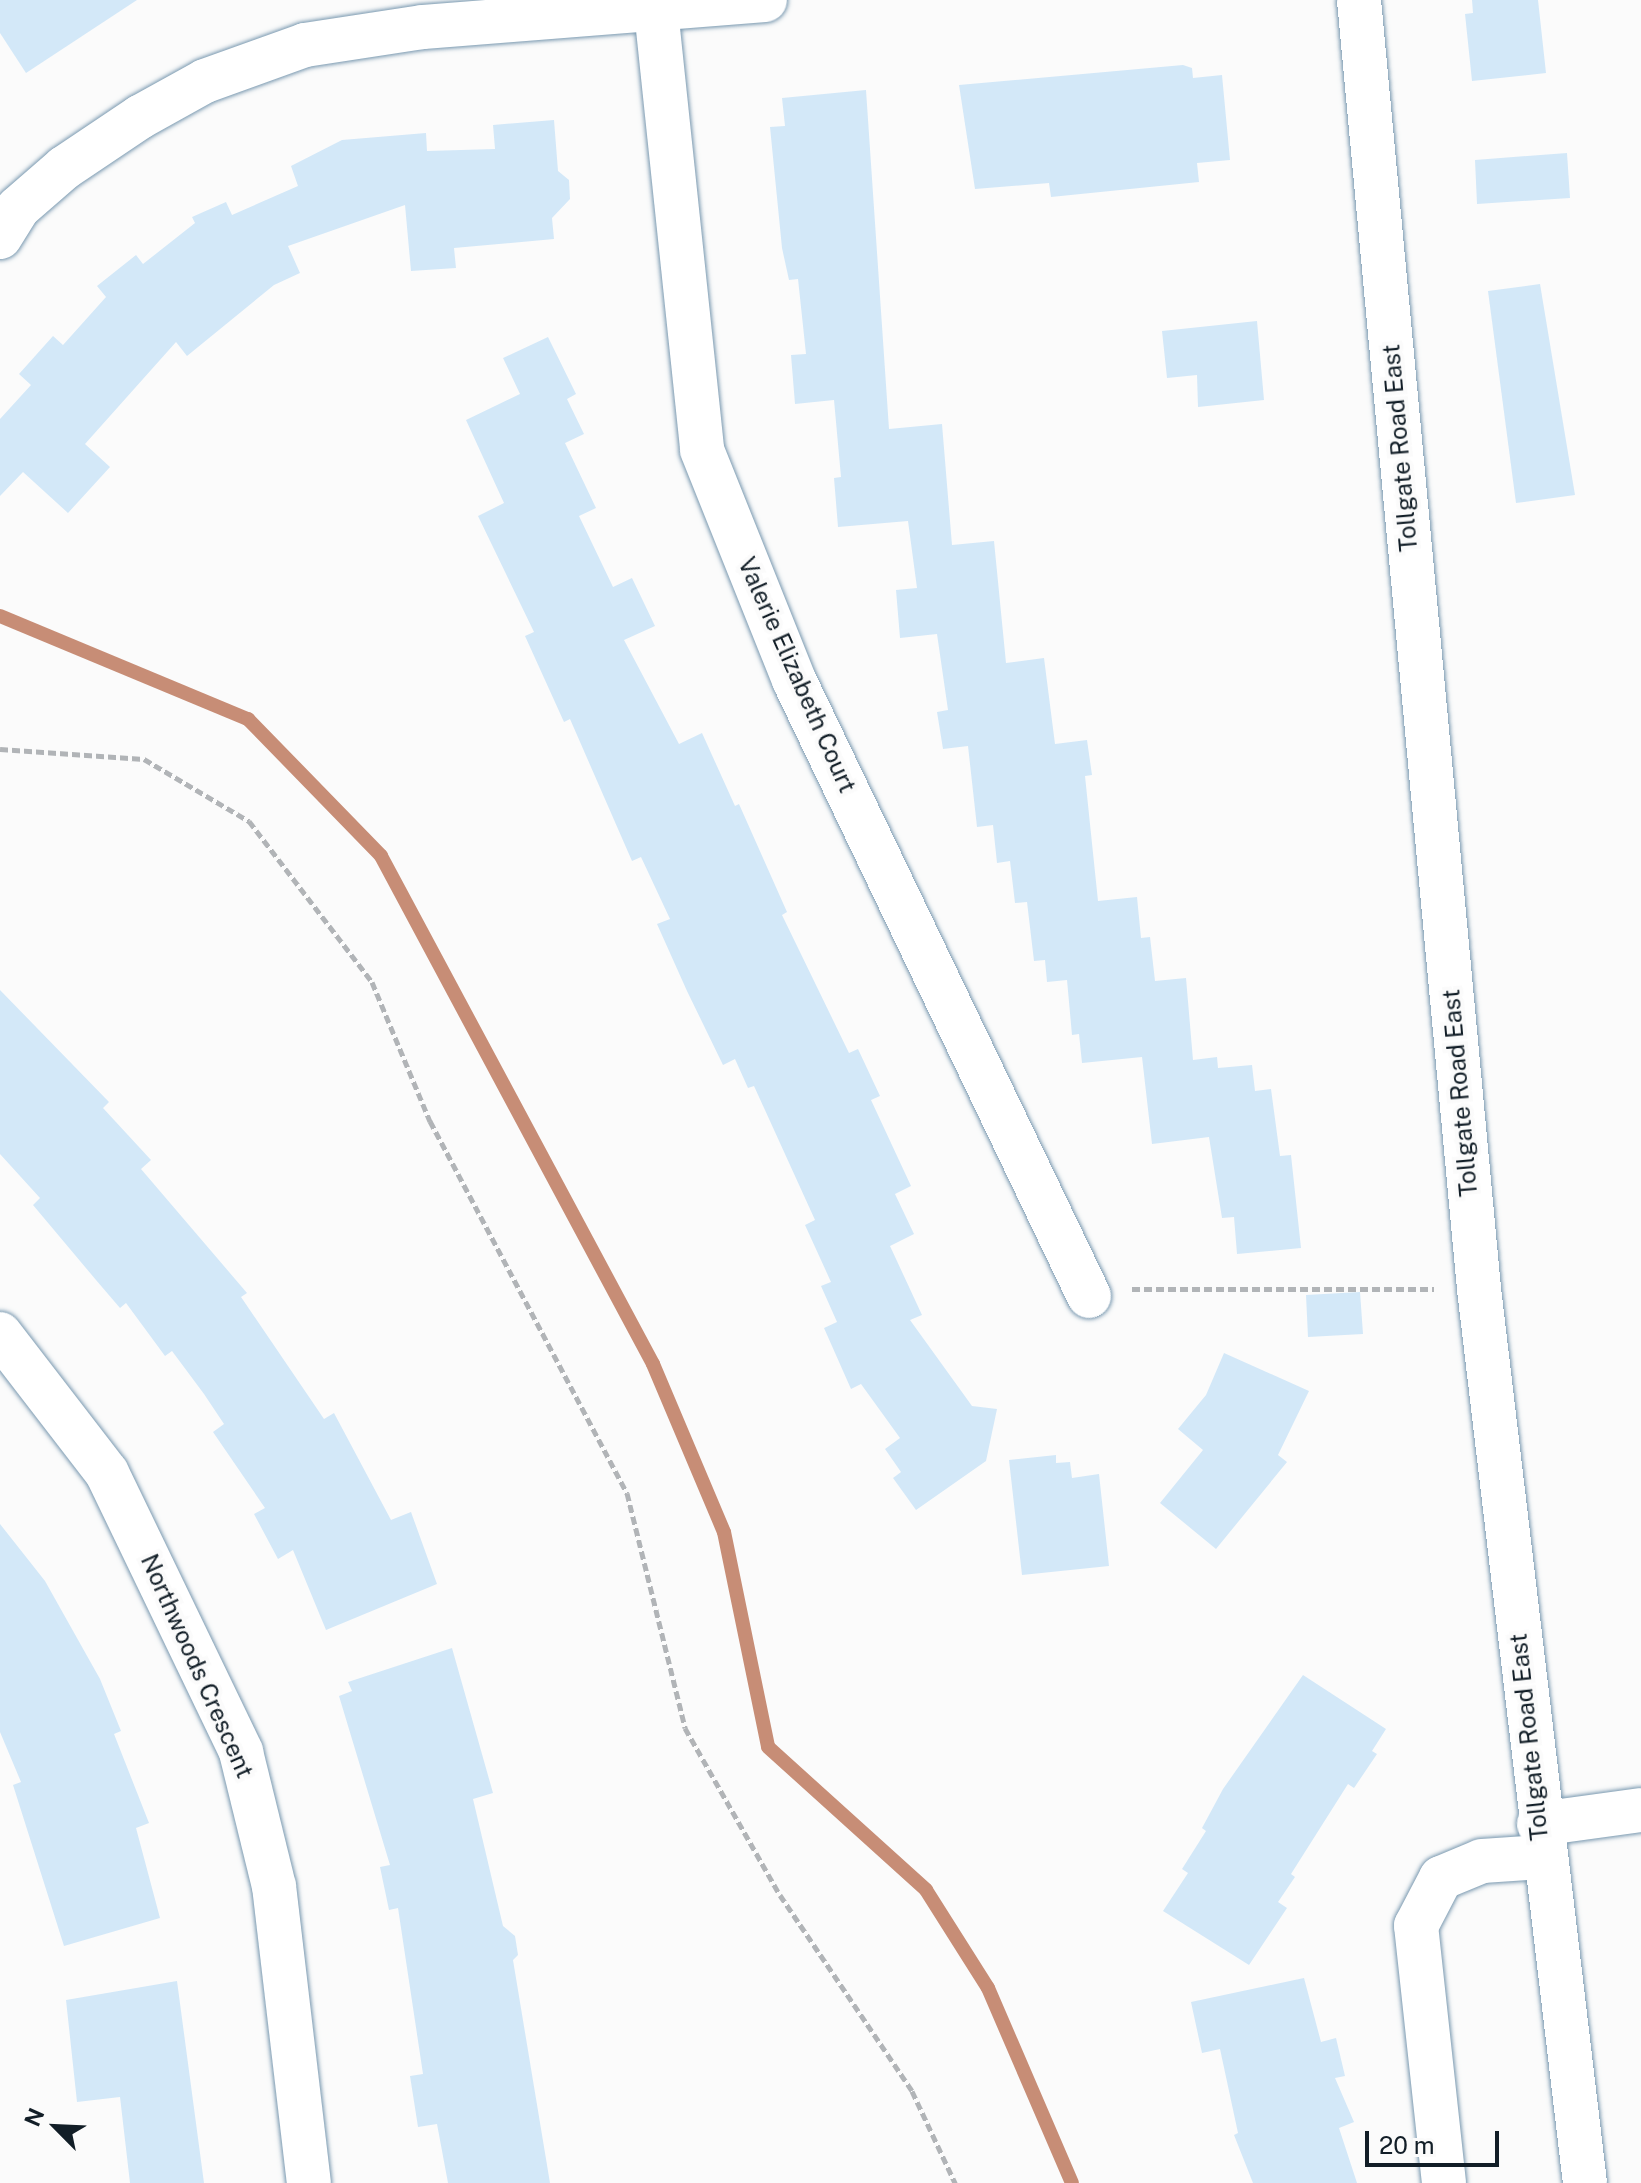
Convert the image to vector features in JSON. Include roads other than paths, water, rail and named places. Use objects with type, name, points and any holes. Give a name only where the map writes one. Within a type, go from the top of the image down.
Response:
[{"type":"street","points":[[6,211],[140,117],[205,81],[305,45],[423,27],[765,0]]},
{"type":"street","name":"Tollgate Road East","points":[[1359,0],[1479,1289],[1540,1840],[1585,2183]]},
{"type":"street","name":"Valerie Elizabeth Court","points":[[656,10],[702,450],[794,680],[1089,1296]]},
{"type":"street","name":"Northwoods Crescent","points":[[0,1334],[107,1473],[241,1752],[274,1886],[309,2183]]},
{"type":"street","points":[[1444,2183],[1416,1926],[1441,1878],[1540,1840],[1641,1810]]},
{"type":"waterway","points":[[0,616],[248,719],[381,856],[653,1364],[724,1532],[768,1747],[926,1890],[988,1988],[1072,2183]]}]
